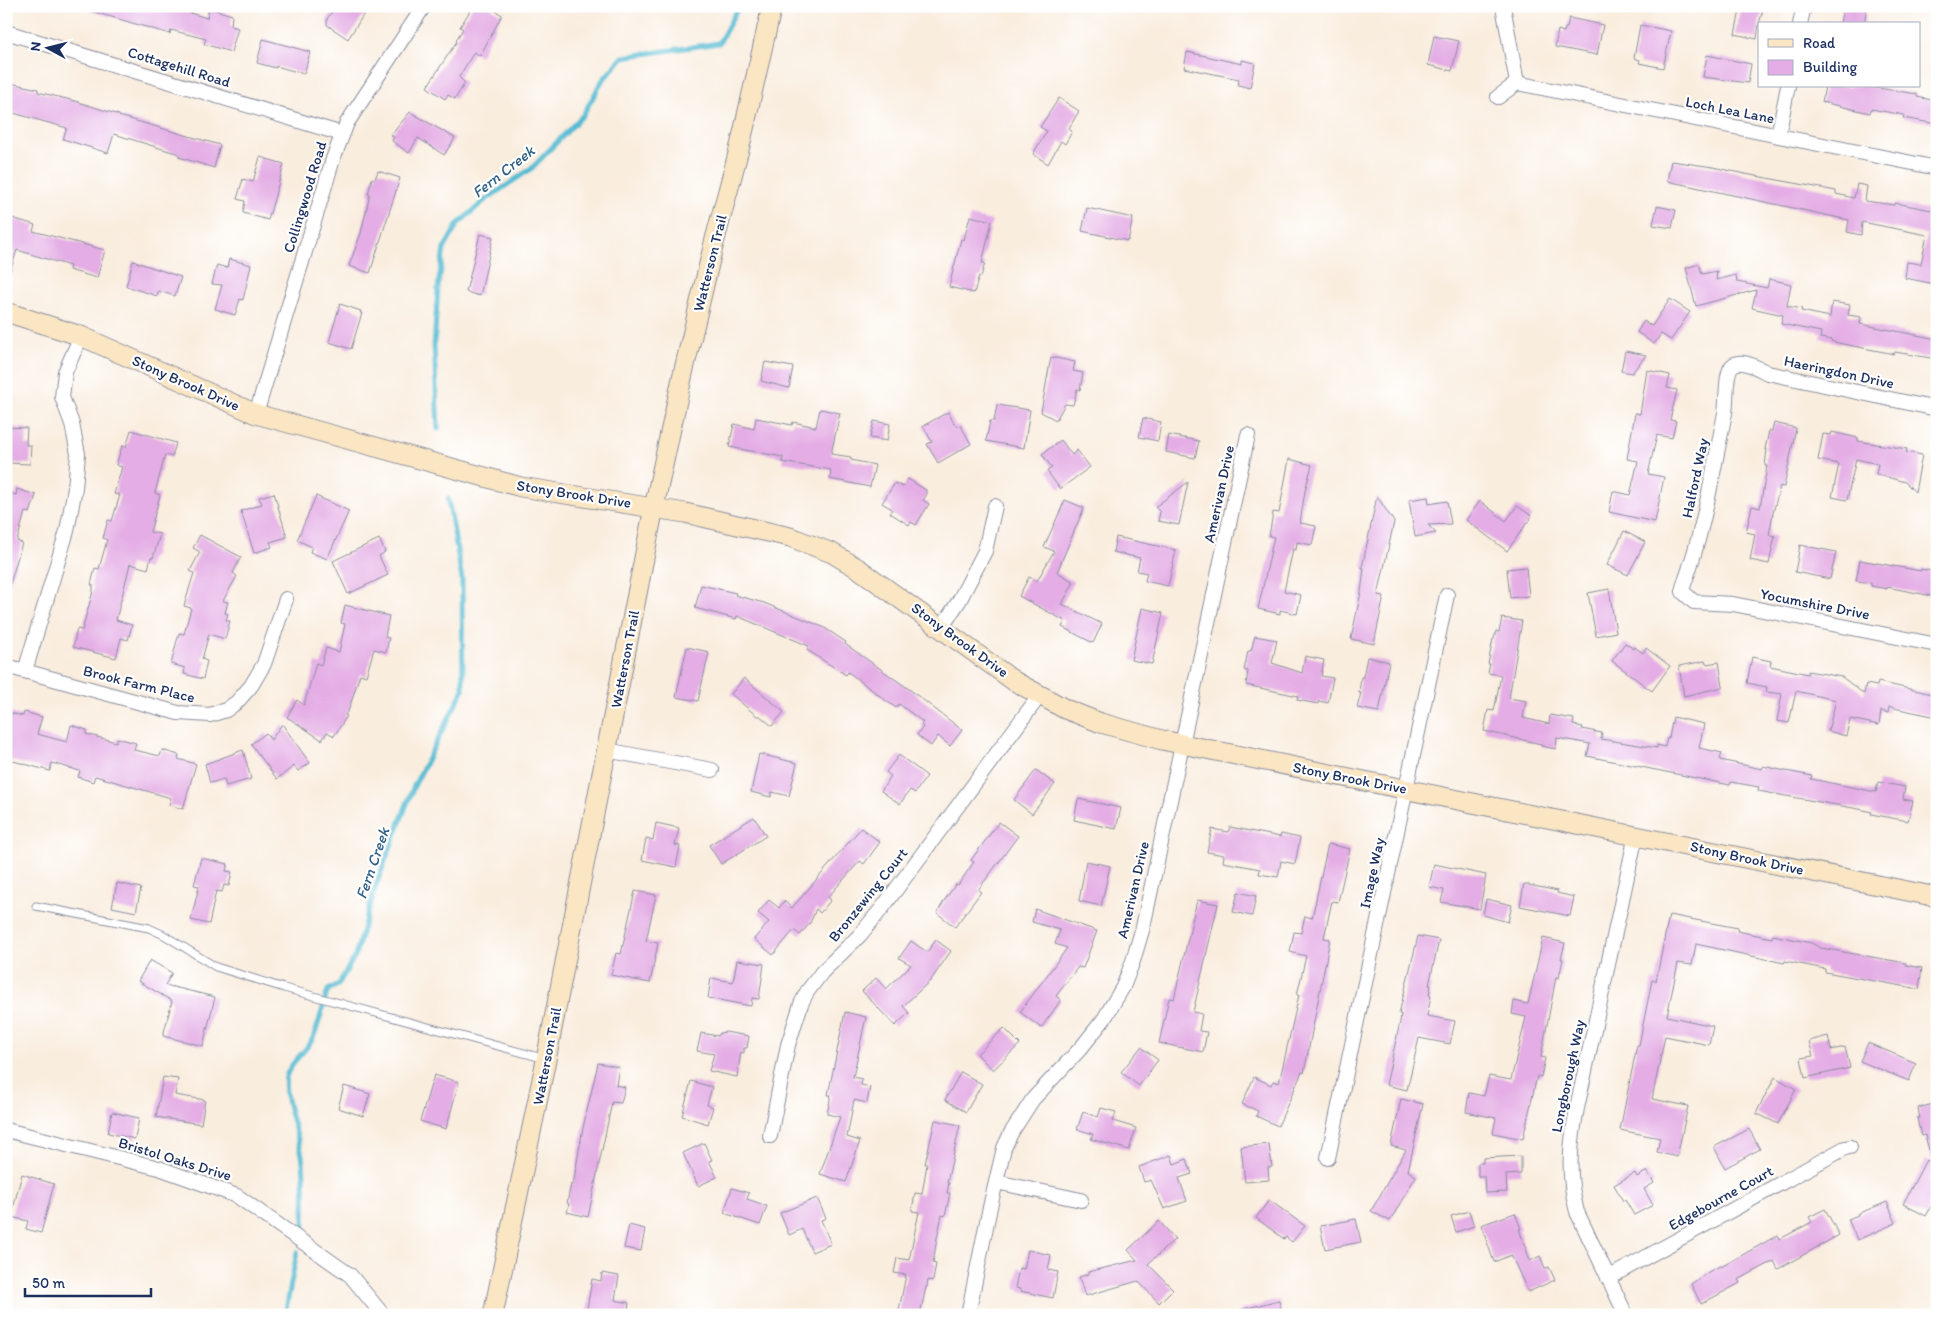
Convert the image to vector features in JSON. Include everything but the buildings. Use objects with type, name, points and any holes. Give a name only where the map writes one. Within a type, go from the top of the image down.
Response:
[{"type":"street","name":"Collingwood Road","points":[[256,414],[342,134],[424,6]]},
{"type":"street","name":"Watterson Trail","points":[[493,1315],[546,1060],[654,507],[686,359],[740,146],[772,6]]},
{"type":"street","points":[[1498,97],[1517,83],[1503,6]]},
{"type":"street","points":[[1800,22],[1804,6]]},
{"type":"street","name":"Cottagehill Road","points":[[6,32],[342,134]]},
{"type":"street","name":"Loch Lea Lane","points":[[1517,83],[1937,168]]},
{"type":"street","points":[[1778,136],[1788,88]]},
{"type":"street","name":"Stony Brook Drive","points":[[6,312],[81,336],[256,414],[521,487],[654,507],[790,537],[832,553],[859,569],[942,627],[1014,681],[1065,709],[1101,723],[1162,740],[1937,897]]},
{"type":"street","points":[[25,671],[67,531],[75,488],[78,454],[72,424],[62,397],[65,372],[81,336]]},
{"type":"street","name":"Haeringdon Drive","points":[[1735,364],[1742,363],[1768,373],[1937,409]]},
{"type":"street","name":"Halford Way","points":[[1688,597],[1683,592],[1683,586],[1698,544],[1727,402],[1728,372],[1735,364]]},
{"type":"street","name":"Amerivan Drive","points":[[968,1315],[1004,1148],[1011,1133],[1033,1099],[1081,1048],[1104,1019],[1123,987],[1133,961],[1143,927],[1248,435]]},
{"type":"street","points":[[942,627],[959,602],[985,551],[995,506]]},
{"type":"street","name":"Image Way","points":[[1328,1158],[1447,595]]},
{"type":"street","name":"Yocumshire Drive","points":[[1688,597],[1694,602],[1732,604],[1937,645]]},
{"type":"street","name":"Brook Farm Place","points":[[6,666],[178,713],[210,715],[226,710],[237,702],[251,686],[264,664],[286,599]]},
{"type":"street","name":"Bronzewing Court","points":[[770,1136],[795,1018],[808,992],[822,972],[860,935],[883,907],[1040,695]]},
{"type":"street","points":[[606,750],[712,770]]},
{"type":"street","name":"Longborough Way","points":[[1626,1315],[1578,1212],[1570,1181],[1570,1145],[1636,836]]},
{"type":"street","name":"Bristol Oaks Drive","points":[[6,1130],[159,1168],[237,1196],[350,1275],[383,1315]]},
{"type":"street","name":"Edgebourne Court","points":[[1608,1278],[1845,1148],[1850,1147]]},
{"type":"street","points":[[996,1182],[1080,1200]]},
{"type":"lane","points":[[36,906],[149,928],[216,967],[546,1060]]},
{"type":"waterway","name":"Fern Creek","points":[[438,429],[434,346],[438,288],[444,249],[458,224],[484,201],[532,168],[583,115],[602,81],[623,57],[719,43],[739,6]]},
{"type":"waterway","name":"Fern Creek","points":[[304,1227],[302,1155],[288,1105],[285,1085],[286,1077],[294,1062],[312,1040],[328,990],[338,985],[355,956],[376,885],[413,788],[463,690],[462,579],[448,498]]},
{"type":"waterway","name":"Fern Creek","points":[[285,1315],[297,1252]]}]
